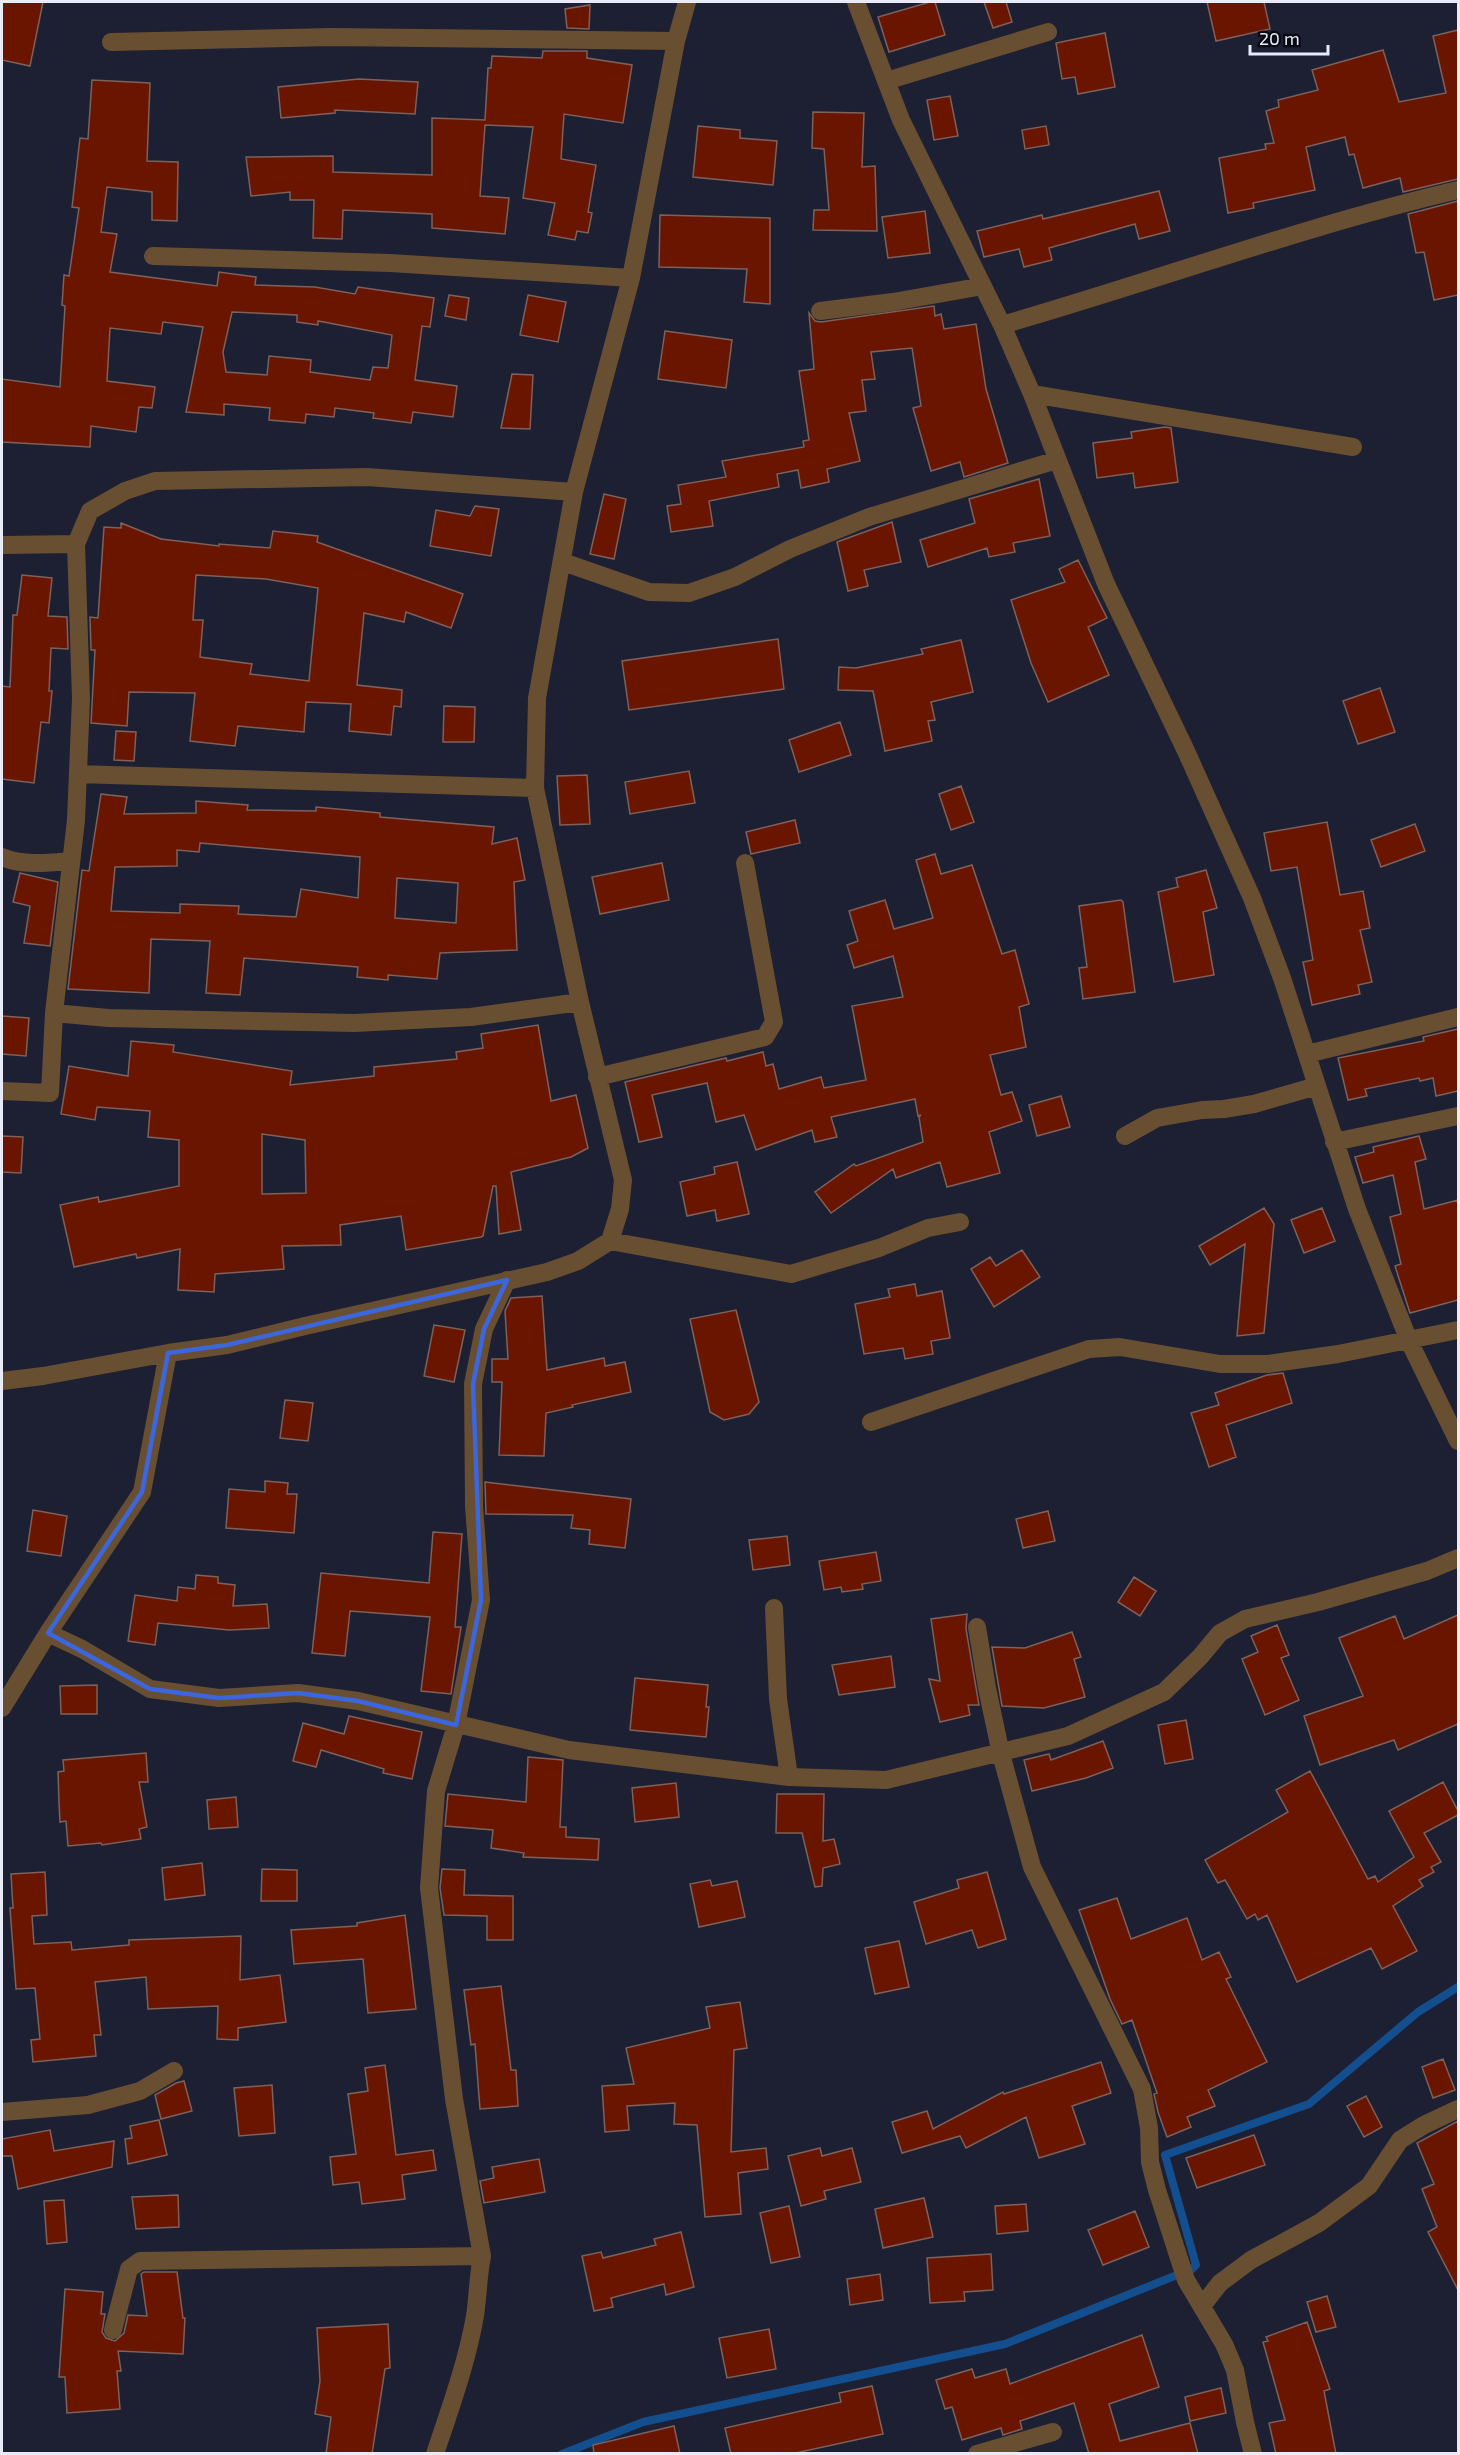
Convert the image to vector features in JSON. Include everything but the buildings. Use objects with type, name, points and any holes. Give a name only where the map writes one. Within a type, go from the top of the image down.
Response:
[{"type":"street","points":[[2,1381],[227,1345],[547,1272],[578,1261],[610,1241],[620,1209],[623,1180],[580,1002],[536,788],[537,698],[574,492],[631,278],[676,40],[687,2]]},
{"type":"street","points":[[856,2],[901,120],[1002,325],[1032,394],[1106,584],[1186,751],[1252,898],[1307,1054],[1357,1209],[1409,1341],[1458,1441]]},
{"type":"street","points":[[886,81],[1048,32]]},
{"type":"street","points":[[111,42],[333,37],[676,40]]},
{"type":"street","points":[[1002,325],[1272,240],[1458,190]]},
{"type":"street","points":[[153,256],[390,262],[631,278]]},
{"type":"street","points":[[820,310],[893,302],[983,286]]},
{"type":"street","points":[[1032,394],[1353,447]]},
{"type":"street","points":[[563,562],[648,592],[689,593],[735,577],[790,549],[869,517],[1057,460]]},
{"type":"street","points":[[2,1090],[50,1093],[54,1013],[76,820],[81,699],[76,544],[90,511],[124,490],[155,481],[367,477],[574,492]]},
{"type":"street","points":[[2,545],[76,544]]},
{"type":"street","points":[[78,774],[536,788]]},
{"type":"street","points":[[2,857],[12,861],[43,863],[70,861]]},
{"type":"street","points":[[597,1077],[765,1037],[774,1022],[745,863]]},
{"type":"street","points":[[54,1013],[108,1018],[355,1023],[471,1017],[580,1002]]},
{"type":"street","points":[[1307,1054],[1458,1017]]},
{"type":"street","points":[[1125,1136],[1157,1118],[1254,1104],[1317,1086]]},
{"type":"street","points":[[1334,1142],[1458,1116]]},
{"type":"street","points":[[610,1241],[791,1274],[879,1248],[928,1228],[960,1222]]},
{"type":"street","points":[[435,2454],[454,2395],[475,2315],[477,2280],[482,2256],[454,2099],[429,1888],[436,1791],[456,1725],[481,1600],[474,1506],[473,1384],[484,1329],[507,1280]]},
{"type":"street","points":[[871,1422],[1089,1349],[1120,1347],[1220,1364],[1268,1364],[1338,1354],[1458,1330]]},
{"type":"street","points":[[2,1708],[48,1633],[142,1492],[168,1353]]},
{"type":"street","points":[[48,1633],[82,1649],[150,1689],[219,1698],[298,1693],[358,1701],[569,1749],[789,1777],[886,1780],[1068,1736],[1164,1692],[1200,1657],[1220,1633],[1245,1619],[1317,1602],[1426,1571],[1458,1558]]},
{"type":"street","points":[[774,1608],[778,1699],[789,1777]]},
{"type":"street","points":[[977,1627],[1001,1754],[1032,1868],[1142,2090],[1149,2128],[1150,2162],[1157,2190],[1186,2280],[1224,2344],[1235,2370],[1253,2454]]},
{"type":"street","points":[[2,2112],[88,2105],[140,2091],[174,2071]]},
{"type":"street","points":[[1202,2306],[1220,2283],[1251,2260],[1319,2223],[1369,2186],[1400,2140],[1458,2109]]},
{"type":"street","points":[[113,2330],[129,2269],[140,2261],[482,2256]]},
{"type":"street","points":[[977,2454],[1053,2432]]},
{"type":"highlighted area","points":[[507,1280],[484,1329],[473,1384],[481,1600],[456,1725],[358,1701],[298,1693],[219,1698],[150,1689],[48,1633],[142,1492],[168,1353],[227,1345]]},
{"type":"waterway","points":[[1191,2270],[1196,2265],[1165,2155],[1309,2104],[1418,2012],[1458,1987]]},
{"type":"waterway","points":[[562,2454],[643,2422],[1005,2344],[1177,2275]]}]
